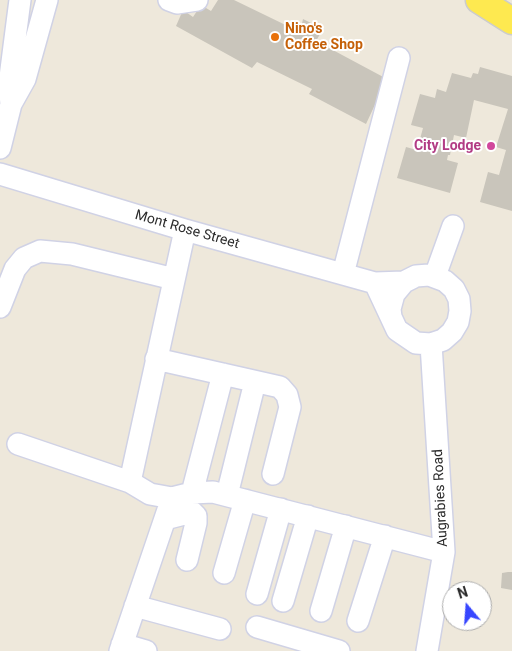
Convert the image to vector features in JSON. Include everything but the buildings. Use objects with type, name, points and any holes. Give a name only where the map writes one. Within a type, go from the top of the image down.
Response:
[{"type":"main road","points":[[479,0],[512,21]]},
{"type":"street","points":[[11,104],[9,85],[20,0]]},
{"type":"street","points":[[1,137],[11,104],[26,79],[47,0]]},
{"type":"street","points":[[170,0],[177,3],[197,0]]},
{"type":"street","points":[[343,274],[399,58]]},
{"type":"street","name":"Mont Rose Street","points":[[0,174],[184,230],[375,283],[404,282]]},
{"type":"street","points":[[435,276],[454,226]]},
{"type":"street","points":[[130,482],[184,230]]},
{"type":"street","points":[[0,307],[15,269],[24,258],[40,251],[72,254],[174,279]]},
{"type":"street","points":[[375,283],[391,316],[402,336],[416,343],[431,344],[443,340],[452,332],[460,311],[459,299],[454,289],[446,281],[435,276],[416,276],[404,282],[394,294],[390,309],[391,316]]},
{"type":"street","name":"Augrabies Road","points":[[427,651],[444,552],[431,344]]},
{"type":"street","points":[[156,358],[280,387],[287,395],[290,407],[273,474]]},
{"type":"street","points":[[146,651],[121,648],[164,519],[182,495],[223,374]]},
{"type":"street","points":[[224,573],[255,382]]},
{"type":"street","points":[[18,444],[130,482],[150,494],[182,495],[213,492],[444,552]]},
{"type":"street","points":[[257,594],[281,509]]},
{"type":"street","points":[[164,519],[192,512],[196,516],[196,524],[187,560]]},
{"type":"street","points":[[283,601],[308,516]]},
{"type":"street","points":[[321,611],[346,526]]},
{"type":"street","points":[[358,621],[385,536]]},
{"type":"street","points":[[135,606],[220,629]]},
{"type":"street","points":[[257,627],[339,651]]},
{"type":"place","name":"Nino's Coffee Shop","points":[[275,37]]},
{"type":"place","name":"City Lodge","points":[[491,146]]}]
